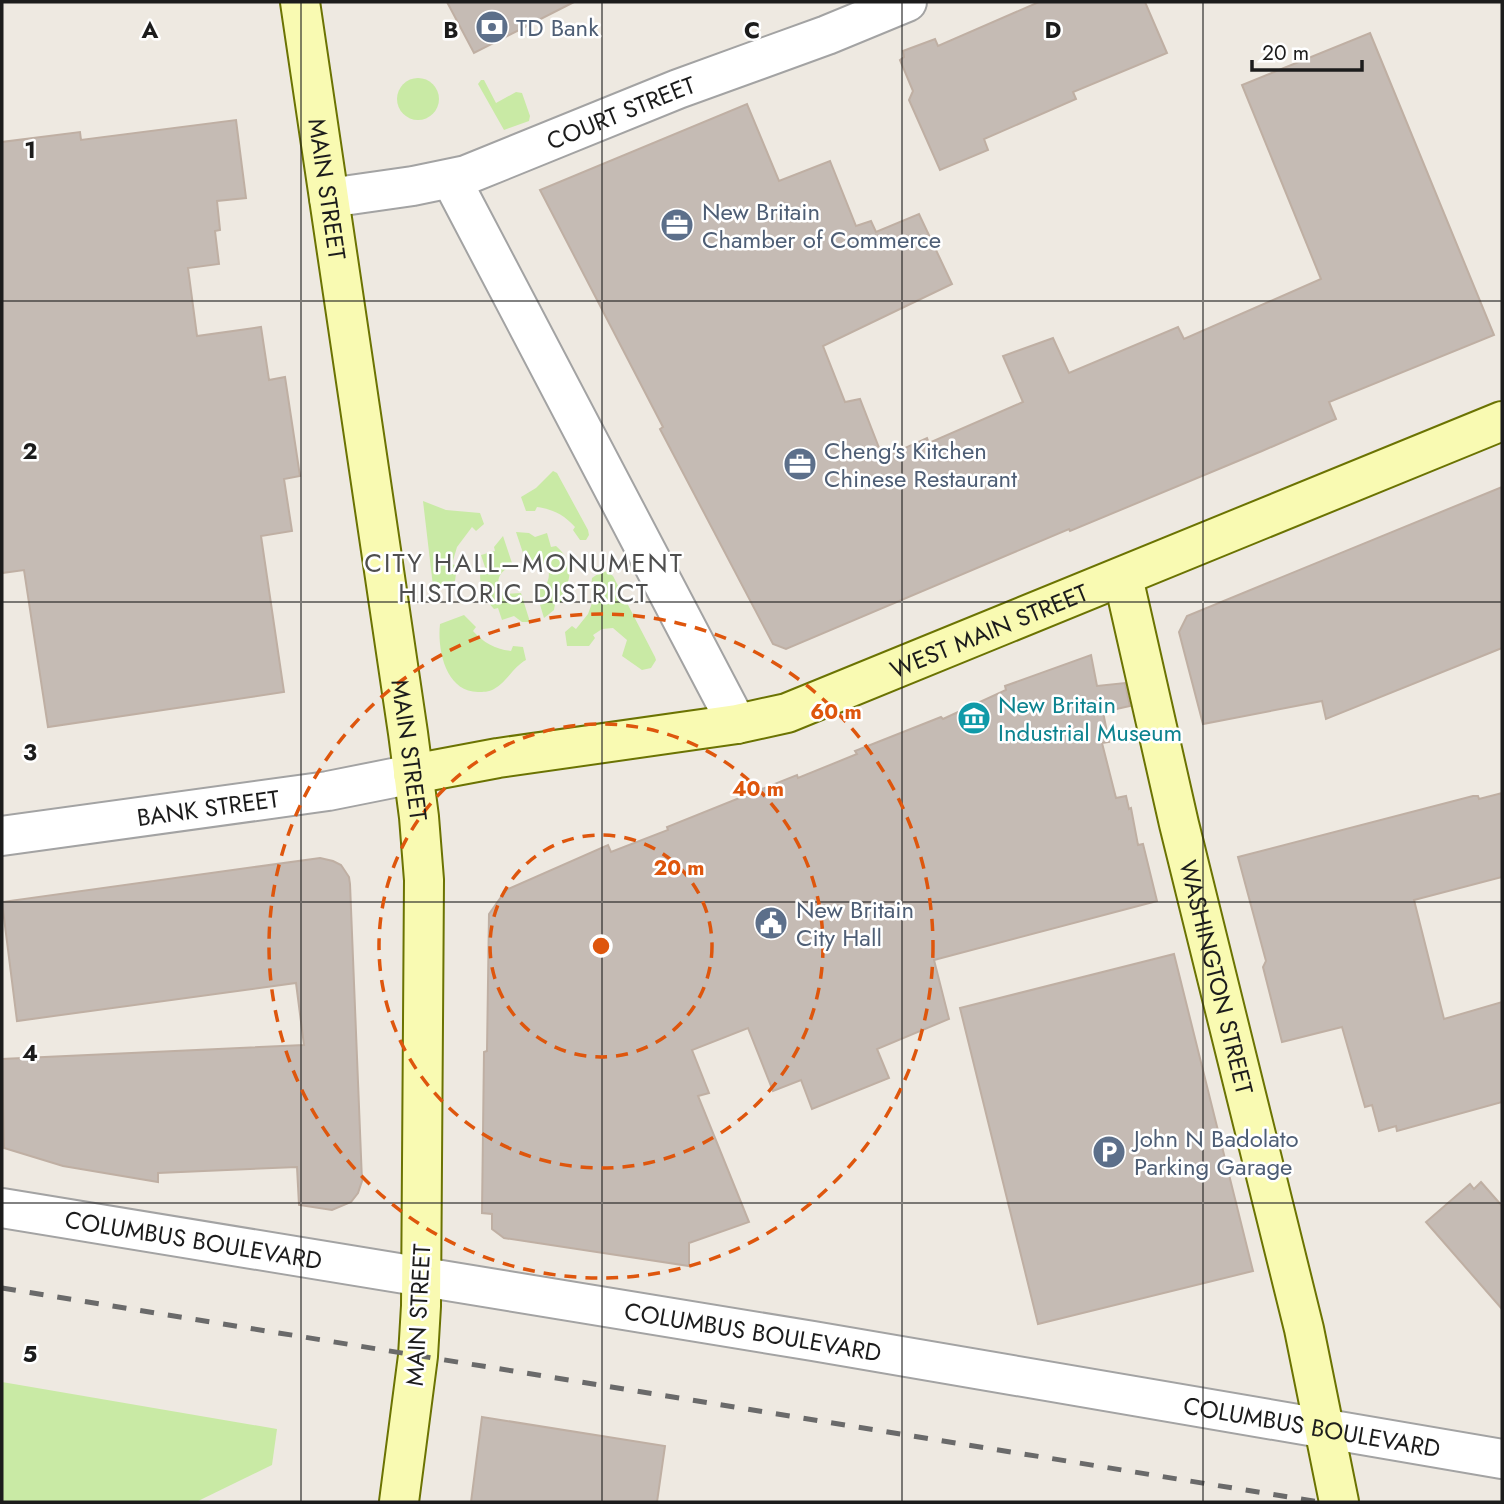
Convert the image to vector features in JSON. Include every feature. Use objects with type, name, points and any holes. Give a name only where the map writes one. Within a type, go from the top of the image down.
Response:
[{"type":"main road","name":"MAIN STREET","points":[[300,2],[422,849],[425,910],[422,1276],[418,1356],[400,1502]]},
{"type":"main road","name":"WEST MAIN STREET","points":[[413,774],[498,758],[737,724],[787,713],[1502,421]]},
{"type":"main road","name":"WASHINGTON STREET","points":[[1123,577],[1179,824],[1304,1329],[1339,1502]]},
{"type":"street","name":"COURT STREET","points":[[329,198],[451,179],[481,169],[678,89],[835,32],[907,2]]},
{"type":"street","points":[[451,179],[737,724]]},
{"type":"street","name":"BANK STREET","points":[[2,836],[328,791],[413,774]]},
{"type":"street","name":"COLUMBUS BOULEVARD","points":[[2,1209],[422,1276],[1502,1459]]},
{"type":"green space","points":[[418,78],[433,84],[439,99],[433,114],[418,120],[403,114],[397,99],[403,84]]},
{"type":"green space","points":[[484,80],[496,103],[516,92],[522,93],[530,116],[529,121],[504,130],[478,84]]},
{"type":"green space","points":[[553,471],[557,473],[588,530],[586,540],[580,540],[573,530],[575,527],[558,513],[537,507],[535,511],[526,511],[521,497],[536,488]]},
{"type":"green space","points":[[423,501],[446,510],[480,513],[484,524],[476,531],[472,527],[457,547],[452,564],[457,566],[455,581],[437,588],[433,586]]},
{"type":"green space","points":[[516,532],[529,533],[535,537],[547,533],[551,547],[556,546],[560,550],[568,564],[570,574],[564,587],[568,600],[555,604],[554,610],[544,618],[535,588],[547,583],[549,572],[545,565],[537,561],[526,562]]},
{"type":"green space","points":[[503,536],[513,566],[501,574],[499,588],[505,594],[521,593],[530,622],[522,622],[514,616],[502,620],[498,608],[494,609],[481,594],[480,574],[485,567],[481,555],[495,551],[494,547]]},
{"type":"green space","points":[[602,571],[613,576],[655,657],[651,668],[642,670],[622,656],[627,640],[613,628],[602,629],[593,635],[595,638],[589,646],[567,646],[565,632],[572,626],[576,629],[588,614],[596,592],[591,590],[592,578]]},
{"type":"green space","points":[[464,615],[476,627],[473,631],[490,645],[511,651],[513,646],[523,647],[526,660],[490,691],[467,690],[458,685],[451,677],[442,657],[440,624]]},
{"type":"green space","points":[[2,1382],[277,1429],[272,1465],[196,1502],[2,1502]]},
{"type":"building","name":"TD Bank","points":[[447,2],[574,2],[474,53]]},
{"type":"building","points":[[1039,2],[1145,2],[1167,53],[1073,92],[1076,99],[984,139],[988,150],[940,170],[909,100],[913,91],[900,60],[904,57],[903,51],[935,39],[938,46]]},
{"type":"building","points":[[1370,33],[1494,335],[1329,402],[1336,419],[1262,451],[1070,531],[1069,529],[786,649],[773,644],[660,429],[663,427],[540,190],[747,104],[779,181],[830,161],[856,226],[871,221],[876,232],[919,214],[952,284],[823,346],[845,402],[860,399],[883,458],[927,438],[929,443],[1023,402],[1003,356],[1053,338],[1069,373],[1178,327],[1184,339],[1321,279],[1242,85]]},
{"type":"building","points":[[236,120],[246,198],[217,201],[220,230],[215,231],[219,264],[188,268],[197,336],[261,327],[269,380],[285,377],[300,476],[284,479],[292,531],[261,536],[284,692],[48,727],[24,570],[2,573],[2,142],[80,132],[81,140]]},
{"type":"building","points":[[1502,487],[1502,648],[1326,719],[1322,701],[1203,724],[1179,632],[1187,616]]},
{"type":"building","points":[[1091,655],[1097,686],[1125,683],[1130,706],[1103,712],[1109,742],[1102,743],[1116,798],[1126,796],[1129,809],[1131,808],[1138,845],[1143,844],[1157,901],[934,960],[949,1019],[877,1049],[889,1078],[812,1109],[801,1080],[773,1091],[748,1028],[692,1050],[709,1093],[698,1096],[749,1222],[689,1243],[689,1266],[504,1238],[492,1229],[492,1214],[482,1213],[489,914],[506,890],[608,845],[611,852],[797,775],[798,778],[857,754],[855,751],[941,717],[943,719],[1006,690],[1005,686]]},
{"type":"building","points":[[1502,793],[1502,877],[1414,900],[1444,1019],[1502,1002],[1502,1102],[1397,1131],[1396,1126],[1379,1131],[1372,1105],[1365,1107],[1342,1027],[1282,1042],[1263,967],[1266,961],[1238,857],[1473,796],[1478,796],[1479,799]]},
{"type":"building","points":[[320,858],[341,865],[350,884],[362,1181],[351,1202],[332,1210],[299,1205],[297,1167],[158,1173],[158,1182],[63,1166],[4,1148],[2,1059],[304,1045],[296,983],[17,1021],[2,902]]},
{"type":"building","name":"John N Badolato Parking Garage","points":[[1174,954],[1253,1271],[1038,1324],[960,1008]]},
{"type":"building","points":[[1481,1182],[1502,1206],[1502,1309],[1426,1222],[1470,1184],[1474,1189]]},
{"type":"building","points":[[482,1417],[665,1446],[657,1502],[471,1502]]},
{"type":"railway","points":[[2,1288],[1319,1502]]},
{"type":"place","name":"TD Bank","points":[[492,27]]},
{"type":"place","name":"New Britain Chamber of Commerce","points":[[677,225]]},
{"type":"place","name":"Cheng's Kitchen Chinese Restaurant","points":[[800,464]]},
{"type":"place","name":"New Britain Industrial Museum","points":[[974,718]]},
{"type":"place","name":"New Britain City Hall","points":[[771,923]]},
{"type":"place","name":"John N Badolato Parking Garage","points":[[1109,1152]]},
{"type":"district","name":"CITY HALL–MONUMENT HISTORIC DISTRICT","points":[[524,578]]}]
